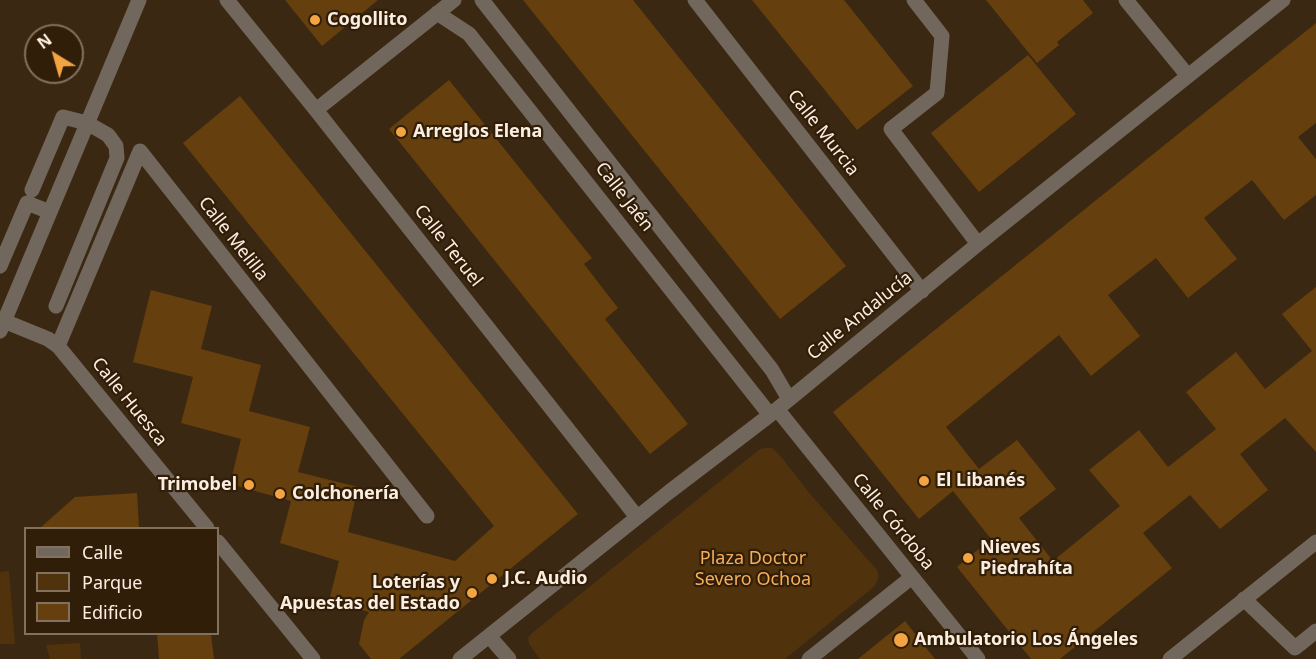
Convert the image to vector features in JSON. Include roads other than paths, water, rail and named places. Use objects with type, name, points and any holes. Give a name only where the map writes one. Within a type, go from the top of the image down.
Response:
[{"type":"street","points":[[2,326],[139,0]]},
{"type":"street","name":"Calle Teruel","points":[[227,0],[637,517]]},
{"type":"street","points":[[316,110],[454,0]]},
{"type":"street","name":"Calle Jaén","points":[[482,0],[772,370],[789,399]]},
{"type":"street","name":"Calle Murcia","points":[[695,0],[922,291]]},
{"type":"street","points":[[914,0],[942,36],[937,93],[891,129],[978,244]]},
{"type":"street","points":[[1126,0],[1188,76]]},
{"type":"street","name":"Calle Andalucía","points":[[460,659],[637,517],[774,412],[978,244],[1283,0]]},
{"type":"street","name":"Calle Jaén","points":[[437,13],[470,34],[774,412]]},
{"type":"street","points":[[32,190],[63,117],[87,123],[108,135],[116,147],[117,158],[56,306]]},
{"type":"street","name":"Calle Melilla","points":[[58,346],[140,151],[427,516]]},
{"type":"street","points":[[0,266],[27,203],[50,212]]},
{"type":"street","name":"Calle Huesca","points":[[2,326],[48,339],[58,346],[206,527]]},
{"type":"street","name":"Calle Córdoba","points":[[774,412],[978,659]]},
{"type":"street","points":[[1170,659],[1316,542]]},
{"type":"street","points":[[219,543],[313,659]]},
{"type":"street","points":[[809,659],[912,577]]},
{"type":"street","points":[[1245,599],[1295,648],[1316,631]]},
{"type":"street","points":[[489,636],[509,659]]},
{"type":"place","name":"Cogollito","points":[[315,20]]},
{"type":"place","name":"Arreglos Elena","points":[[401,132]]},
{"type":"place","name":"El Libanés","points":[[924,481]]},
{"type":"place","name":"Trimobel","points":[[249,485]]},
{"type":"place","name":"Colchonería","points":[[280,494]]},
{"type":"place","name":"Nieves Piedrahíta","points":[[968,558]]},
{"type":"place","name":"J.C. Audio","points":[[492,579]]},
{"type":"place","name":"Loterías y Apuestas del Estado","points":[[472,593]]},
{"type":"place","name":"Ambulatorio Los Ángeles","points":[[901,640]]},
{"type":"park label","name":"Plaza Doctor Severo Ochoa","points":[[753,569]]}]
